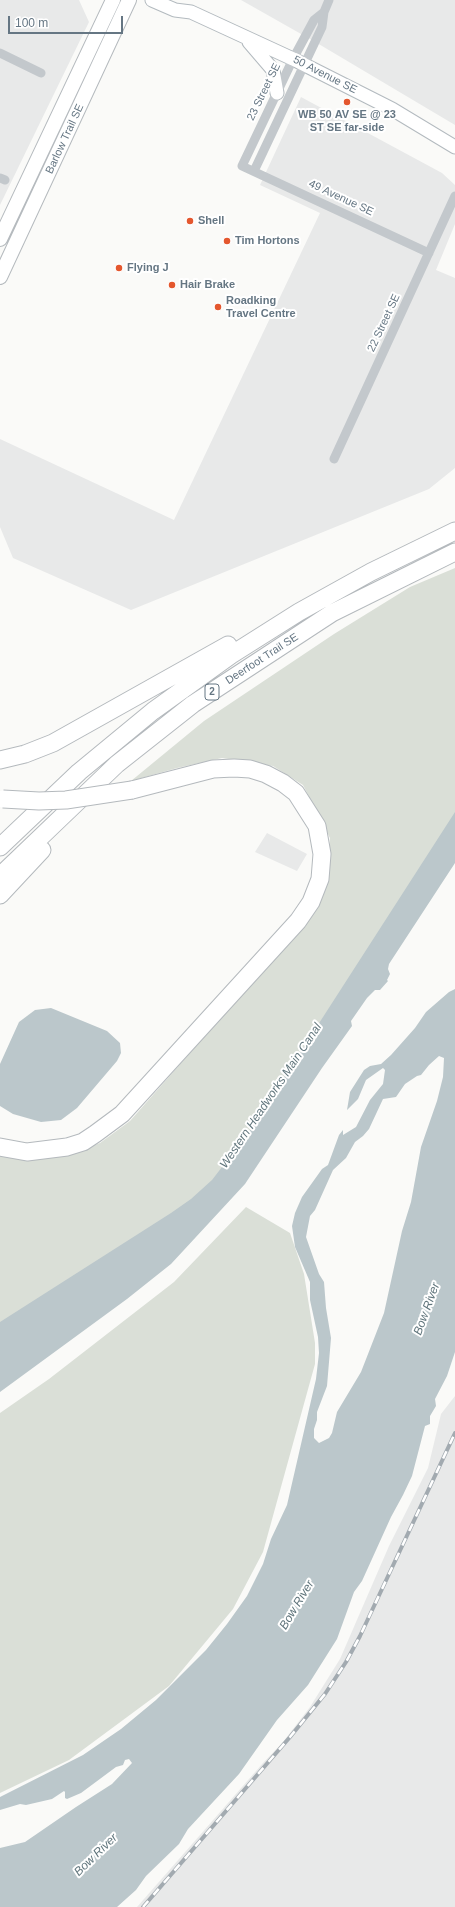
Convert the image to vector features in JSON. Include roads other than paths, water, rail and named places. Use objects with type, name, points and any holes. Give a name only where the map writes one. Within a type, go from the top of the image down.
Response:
[{"type":"highway","name":"Deerfoot Trail SE","points":[[0,847],[79,772],[153,711],[231,655],[299,612],[370,572],[455,531]]},
{"type":"highway","name":"Deerfoot Trail SE","points":[[0,876],[106,773],[144,741],[193,704],[332,613],[455,552]]},
{"type":"highway","points":[[0,760],[25,754],[53,743],[259,627],[299,612]]},
{"type":"highway","points":[[0,895],[63,827],[132,764],[193,704]]},
{"type":"highway","points":[[0,1147],[27,1152],[67,1147],[83,1142],[122,1114],[305,912],[320,879],[322,854],[317,826],[296,793],[283,783],[266,774],[250,770],[234,768],[213,769],[132,790],[66,800],[38,802],[1,799]]},
{"type":"main road","name":"Barlow Trail SE","points":[[0,277],[129,0]]},
{"type":"main road","name":"Barlow Trail SE","points":[[0,239],[109,3]]},
{"type":"street","name":"50 Avenue SE","points":[[152,0],[175,10],[191,12],[299,62],[392,109],[455,147]]},
{"type":"street","name":"50 Avenue SE","points":[[182,0],[191,12]]},
{"type":"street","name":"23 Street SE","points":[[242,166],[277,93],[322,28],[324,12],[330,0]]},
{"type":"street","name":"23 Street SE","points":[[254,171],[299,62],[314,20],[324,12]]},
{"type":"street","points":[[245,37],[273,70],[277,93]]},
{"type":"street","points":[[0,53],[41,73]]},
{"type":"street","name":"49 Avenue SE","points":[[242,166],[429,253]]},
{"type":"street","name":"22 Street SE","points":[[334,459],[455,196]]},
{"type":"water","points":[[455,812],[455,863],[389,964],[388,969],[390,974],[387,980],[388,981],[380,990],[375,990],[367,998],[351,1021],[352,1026],[322,1068],[245,1184],[171,1264],[127,1299],[0,1392],[0,1322],[171,1213],[191,1199],[212,1180],[249,1132]]},
{"type":"water","name":"Bow River","points":[[455,989],[455,1352],[447,1376],[435,1399],[436,1406],[430,1416],[430,1424],[425,1426],[412,1476],[391,1517],[362,1581],[354,1592],[337,1639],[308,1685],[277,1720],[239,1774],[188,1829],[179,1844],[146,1876],[136,1890],[117,1907],[0,1907],[0,1848],[25,1842],[112,1784],[132,1763],[129,1759],[125,1760],[123,1765],[116,1767],[81,1793],[67,1799],[65,1798],[64,1791],[52,1799],[26,1805],[20,1804],[0,1810],[0,1797],[83,1755],[121,1729],[156,1700],[206,1650],[227,1624],[247,1596],[263,1564],[271,1539],[287,1505],[316,1379],[319,1353],[318,1337],[310,1300],[310,1282],[295,1247],[292,1226],[295,1213],[302,1197],[322,1169],[328,1165],[339,1135],[343,1130],[343,1135],[356,1127],[370,1100],[383,1084],[385,1070],[383,1068],[366,1080],[358,1099],[347,1110],[350,1092],[364,1070],[370,1066],[381,1064],[391,1055],[415,1028],[426,1012],[449,992]],"holes":[[[439,1056],[444,1058],[443,1077],[437,1101],[421,1147],[411,1202],[402,1231],[384,1313],[361,1372],[337,1412],[332,1433],[329,1438],[319,1443],[314,1438],[314,1429],[317,1420],[317,1412],[327,1386],[331,1338],[326,1308],[324,1282],[319,1274],[306,1237],[310,1216],[315,1210],[333,1170],[346,1158],[355,1142],[369,1129],[383,1099],[396,1097],[405,1084],[421,1075]]]},
{"type":"water","points":[[51,1008],[107,1031],[120,1043],[121,1053],[117,1061],[77,1108],[61,1120],[41,1122],[13,1114],[0,1106],[0,1064],[19,1022],[35,1010]]},
{"type":"railway","points":[[143,1907],[290,1737],[325,1694],[346,1662],[360,1636],[455,1433]]},
{"type":"place","name":"WB 50 AV SE @ 23 ST SE far-side","points":[[347,102]]},
{"type":"place","name":"Shell","points":[[190,221]]},
{"type":"place","name":"Tim Hortons","points":[[227,241]]},
{"type":"place","name":"Flying J","points":[[119,268]]},
{"type":"place","name":"Hair Brake","points":[[172,285]]},
{"type":"place","name":"Roadking Travel Centre","points":[[218,307]]},
{"type":"water label","name":"Western Headworks Main Canal","points":[[271,1096]]}]
